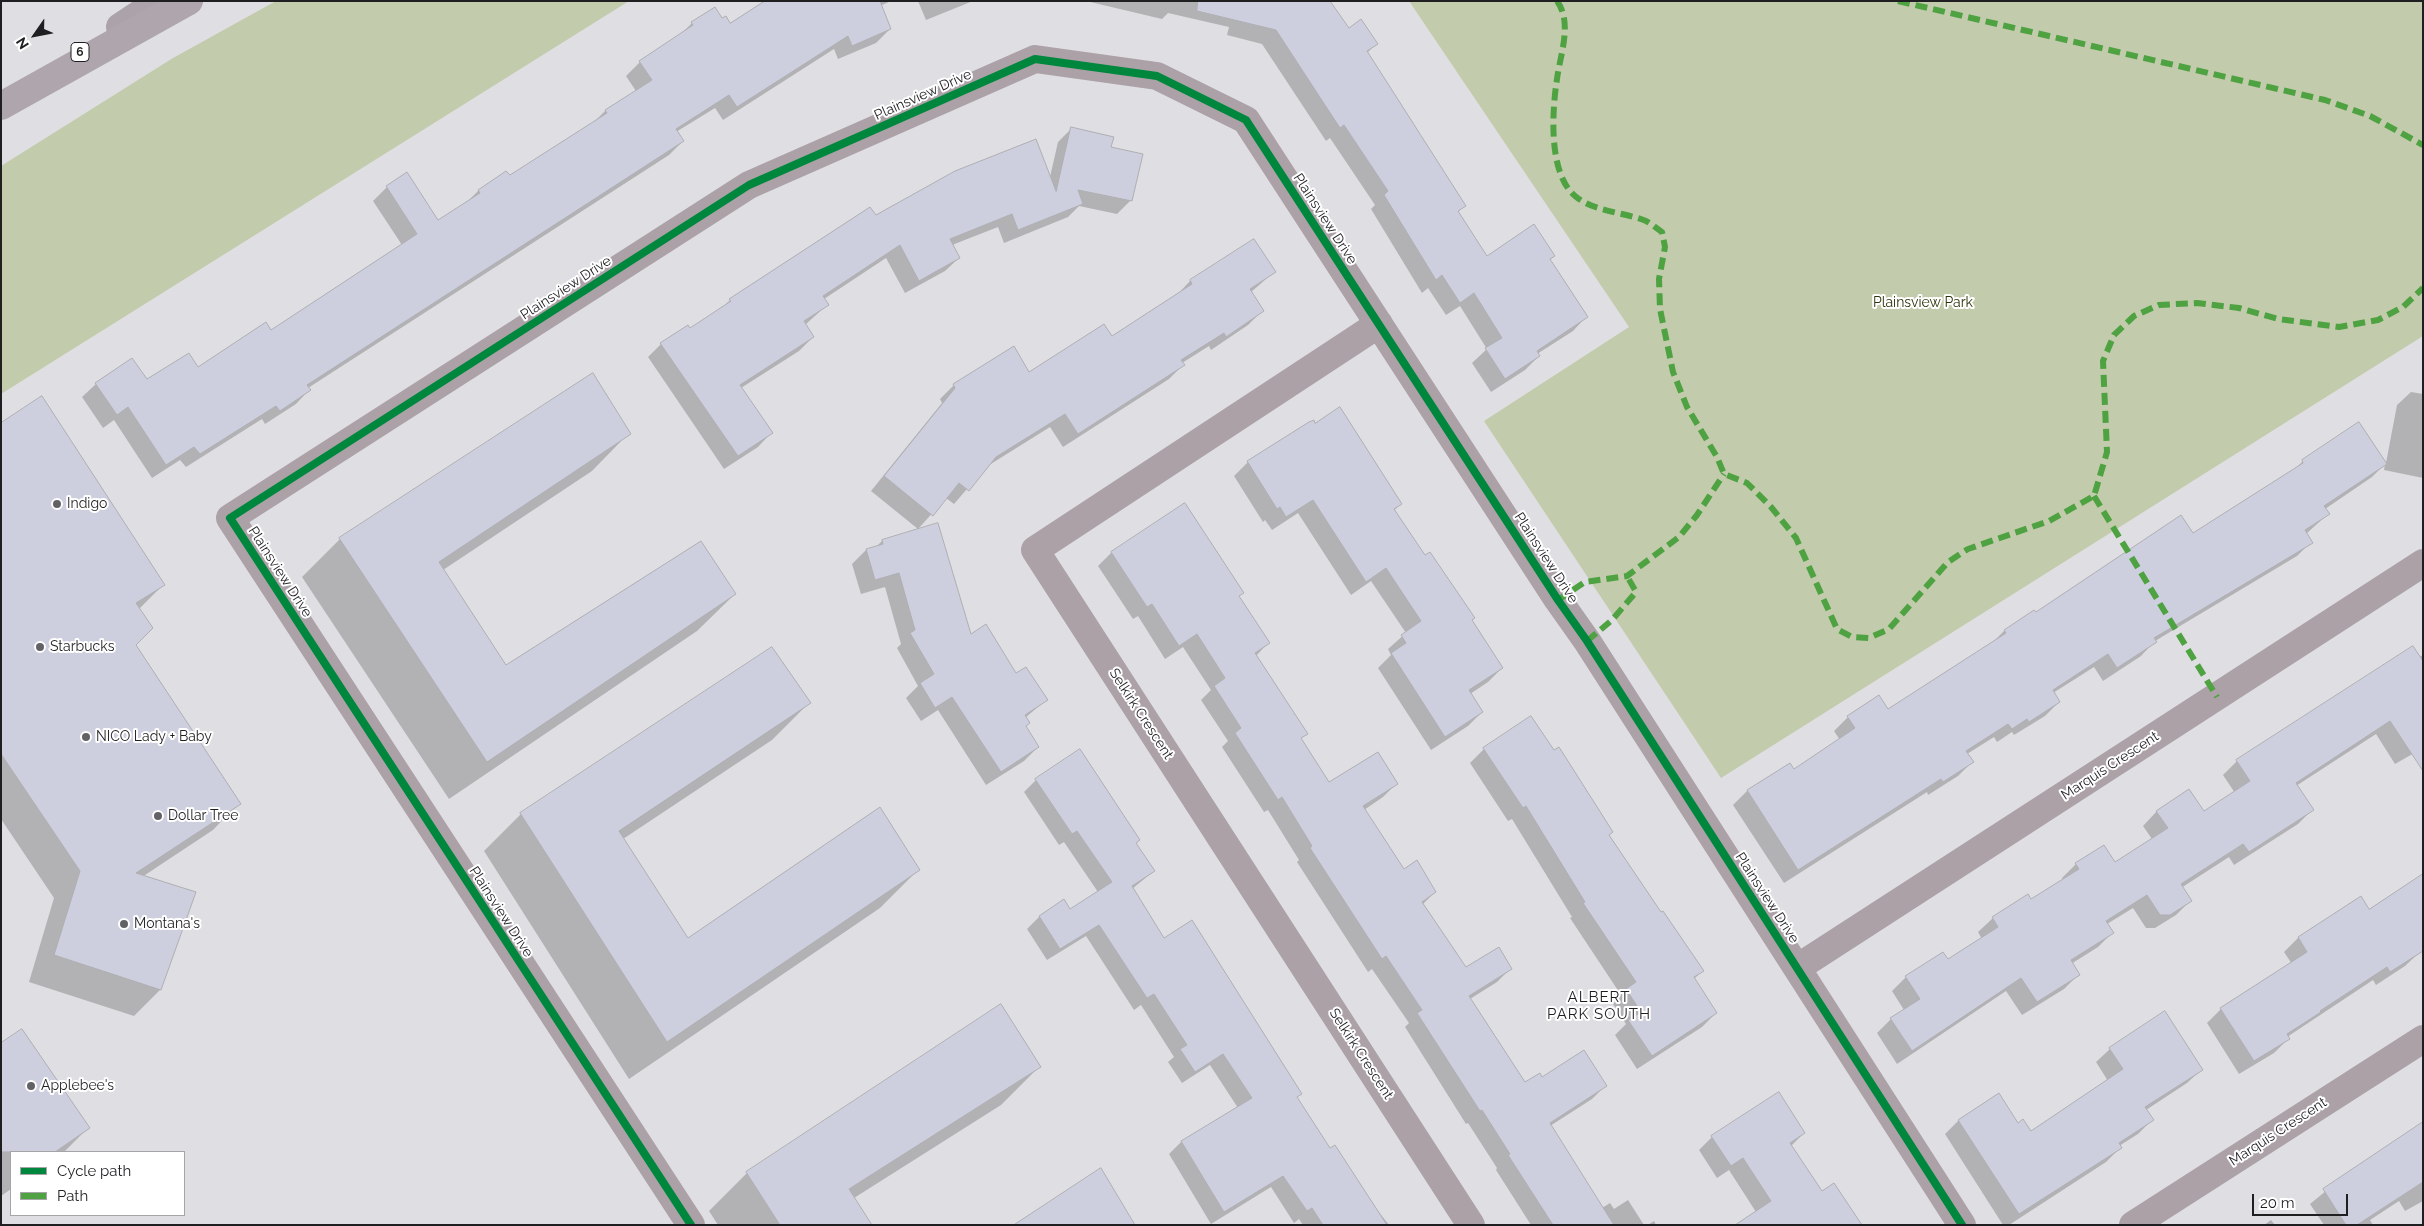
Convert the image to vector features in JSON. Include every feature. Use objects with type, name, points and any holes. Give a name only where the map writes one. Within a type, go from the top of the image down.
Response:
[{"type":"highway","points":[[1,105],[189,1]]},
{"type":"main road","name":"6","points":[[1,105],[159,1]]},
{"type":"street","name":"Plainsview Drive","points":[[691,1225],[230,518],[749,185],[1035,59],[1157,76],[1246,120],[1552,592],[1587,641],[1962,1225]]},
{"type":"street","name":"Selkirk Crescent","points":[[1379,324],[1034,550],[1472,1225]]},
{"type":"street","name":"Marquis Crescent","points":[[1797,968],[2423,563]]},
{"type":"street","name":"Marquis Crescent","points":[[2133,1225],[2423,1038]]},
{"type":"green space","points":[[276,1],[629,1],[1,394],[1,166],[173,58]]},
{"type":"green space","name":"Plainsview Park","points":[[1409,1],[2423,1],[2423,336],[1721,778],[1484,421],[1629,327]]},
{"type":"building","points":[[765,1],[880,1],[891,29],[852,46],[848,36],[737,107],[729,95],[676,129],[684,141],[307,385],[311,390],[280,411],[276,406],[200,454],[194,447],[166,465],[128,407],[117,415],[95,383],[132,358],[147,379],[189,353],[198,367],[266,322],[271,330],[417,234],[386,186],[407,172],[438,220],[480,193],[478,190],[506,171],[510,175],[607,113],[605,110],[652,80],[639,61],[693,25],[691,22],[715,7],[722,18],[726,16],[730,23]]},
{"type":"building","points":[[1198,1],[1330,1],[1349,28],[1361,19],[1378,44],[1367,51],[1466,206],[1458,211],[1487,256],[1534,224],[1555,256],[1550,259],[1588,317],[1537,351],[1540,356],[1505,379],[1485,348],[1502,338],[1474,293],[1460,303],[1442,275],[1436,280],[1384,195],[1388,191],[1344,125],[1340,128],[1276,30],[1197,11]]},
{"type":"building","points":[[1071,127],[1114,137],[1111,147],[1143,154],[1132,201],[1078,190],[1083,204],[1018,230],[1012,214],[950,239],[960,258],[919,281],[900,245],[823,296],[829,305],[804,321],[814,337],[740,385],[773,433],[738,456],[660,343],[688,325],[690,328],[731,301],[729,299],[870,207],[876,215],[955,171],[1036,139],[1056,191]]},
{"type":"building","points":[[1254,239],[1276,272],[1250,289],[1264,311],[1226,337],[1224,333],[1181,360],[1185,365],[1078,434],[1065,414],[996,457],[969,491],[959,483],[933,516],[884,476],[955,388],[953,384],[1014,346],[1029,372],[1104,324],[1112,336],[1192,284],[1190,280]]},
{"type":"building","points":[[593,373],[631,434],[439,562],[506,665],[701,541],[736,594],[487,762],[339,538]]},
{"type":"building","points":[[42,396],[165,585],[136,603],[153,628],[136,645],[241,804],[136,873],[196,892],[161,990],[54,955],[80,871],[1,754],[1,423]]},
{"type":"building","points":[[1340,407],[1402,504],[1394,509],[1425,555],[1430,552],[1475,618],[1472,620],[1503,668],[1469,690],[1483,712],[1445,737],[1391,653],[1406,643],[1401,635],[1421,621],[1386,568],[1366,582],[1313,500],[1286,517],[1280,507],[1277,509],[1247,461],[1309,422],[1314,420],[1315,423]]},
{"type":"building","points":[[2359,422],[2387,464],[2324,506],[2330,514],[2305,530],[2313,543],[2154,638],[2157,642],[2117,668],[2108,654],[2053,690],[2060,702],[2029,722],[2027,719],[2012,729],[2008,724],[1966,751],[1974,762],[1943,782],[1941,779],[1798,870],[1747,790],[1790,763],[1794,769],[1855,728],[1847,716],[1879,695],[1888,709],[2006,633],[2004,630],[2034,610],[2036,612],[2181,515],[2193,533],[2303,463],[2302,460]]},
{"type":"building","points":[[1185,503],[1244,593],[1239,596],[1270,643],[1255,653],[1308,734],[1301,738],[1329,782],[1378,752],[1398,784],[1363,806],[1404,869],[1417,860],[1436,892],[1422,902],[1466,967],[1499,947],[1512,969],[1469,996],[1525,1082],[1540,1073],[1542,1077],[1584,1050],[1607,1086],[1550,1123],[1614,1225],[1553,1225],[1508,1155],[1510,1154],[1482,1110],[1480,1111],[1417,1013],[1422,1010],[1386,956],[1382,959],[1310,848],[1312,846],[1282,797],[1278,800],[1235,733],[1241,728],[1214,686],[1225,678],[1197,634],[1179,646],[1152,604],[1147,607],[1111,552]]},
{"type":"building","points":[[938,523],[971,634],[986,624],[1016,673],[1026,667],[1048,700],[1025,715],[1030,723],[1026,726],[1039,747],[1001,772],[952,697],[935,708],[920,683],[934,674],[910,633],[915,630],[899,573],[875,580],[866,549],[883,544],[882,540]]},
{"type":"building","points":[[2413,646],[2423,661],[2423,771],[2390,721],[2296,783],[2314,810],[2249,852],[2243,844],[2181,884],[2192,901],[2170,915],[2160,915],[2147,895],[2106,921],[2114,933],[2071,960],[2080,975],[2037,1002],[2021,978],[1912,1051],[1890,1018],[1920,999],[1905,976],[1943,952],[1948,959],[1998,927],[1992,917],[2028,894],[2031,899],[2079,869],[2075,863],[2104,845],[2115,862],[2168,828],[2156,811],[2189,789],[2204,811],[2250,781],[2236,760]]},
{"type":"building","points":[[772,647],[811,703],[619,831],[688,938],[880,807],[920,870],[667,1042],[520,813]]},
{"type":"building","points":[[1531,716],[1554,750],[1559,747],[1613,832],[1609,835],[1704,971],[1694,977],[1717,1013],[1652,1056],[1628,1020],[1641,1012],[1626,989],[1636,982],[1583,903],[1585,902],[1526,806],[1523,808],[1483,748]]},
{"type":"building","points":[[1080,749],[1140,840],[1136,843],[1155,871],[1132,886],[1164,938],[1192,920],[1302,1094],[1297,1097],[1330,1148],[1335,1145],[1387,1225],[1323,1225],[1312,1208],[1307,1211],[1283,1176],[1224,1212],[1181,1141],[1252,1098],[1223,1054],[1195,1072],[1180,1049],[1187,1045],[1154,994],[1147,998],[1099,925],[1060,949],[1039,916],[1064,899],[1070,909],[1112,882],[1077,831],[1072,834],[1035,779]]},
{"type":"building","points":[[2423,874],[2423,951],[2390,972],[2387,967],[2287,1034],[2290,1039],[2254,1061],[2220,1008],[2307,952],[2298,937],[2361,896],[2369,909]]},
{"type":"building","points":[[1001,1004],[1041,1067],[849,1189],[872,1225],[780,1225],[746,1172]]},
{"type":"building","points":[[2165,1011],[2203,1070],[2145,1107],[2154,1120],[2119,1143],[2122,1148],[2019,1214],[1958,1120],[1999,1093],[2018,1123],[2023,1119],[2031,1131],[2123,1069],[2109,1048]]},
{"type":"building","name":"Applebee's","points":[[22,1029],[90,1128],[56,1151],[1,1152],[1,1043]]},
{"type":"building","points":[[1779,1092],[1805,1133],[1790,1143],[1822,1191],[1834,1183],[1862,1225],[1735,1225],[1771,1201],[1743,1158],[1731,1166],[1711,1136]]},
{"type":"building","points":[[2423,1122],[2423,1182],[2357,1225],[2346,1225],[2323,1189]]},
{"type":"building","points":[[1101,1168],[1135,1225],[1014,1225]]},
{"type":"marked path","points":[[1557,1],[1562,10],[1565,29],[1557,79],[1553,124],[1556,157],[1566,186],[1575,196],[1591,205],[1646,221],[1662,232],[1665,247],[1659,279],[1660,309],[1673,372],[1687,407],[1717,457],[1724,474],[1747,483],[1771,507],[1796,538],[1837,629],[1852,637],[1869,638],[1889,629],[1948,562],[1968,549],[2049,521],[2094,496],[2107,452],[2103,361],[2114,335],[2134,316],[2159,305],[2197,303],[2239,308],[2278,319],[2339,327],[2378,320],[2403,307],[2423,288]]},
{"type":"marked path","points":[[1898,1],[2325,100],[2370,116],[2423,145]]},
{"type":"marked path","points":[[1558,600],[1585,582],[1627,576],[1679,537],[1697,515],[1724,474]]},
{"type":"marked path","points":[[2094,496],[2217,697]]},
{"type":"marked path","points":[[1587,641],[1612,620],[1636,592],[1627,576]]},
{"type":"cycle path","points":[[691,1225],[230,518],[749,185],[1035,59],[1157,76],[1246,120],[1558,600],[1587,641],[1962,1225]]},
{"type":"place","name":"Indigo","points":[[57,504]]},
{"type":"place","name":"Starbucks","points":[[40,647]]},
{"type":"place","name":"NICO Lady + Baby","points":[[86,737]]},
{"type":"place","name":"Dollar Tree","points":[[158,816]]},
{"type":"place","name":"Montana's","points":[[124,924]]},
{"type":"place","name":"Applebee's","points":[[31,1086]]},
{"type":"district","name":"ALBERT PARK SOUTH","points":[[1599,1006]]}]
